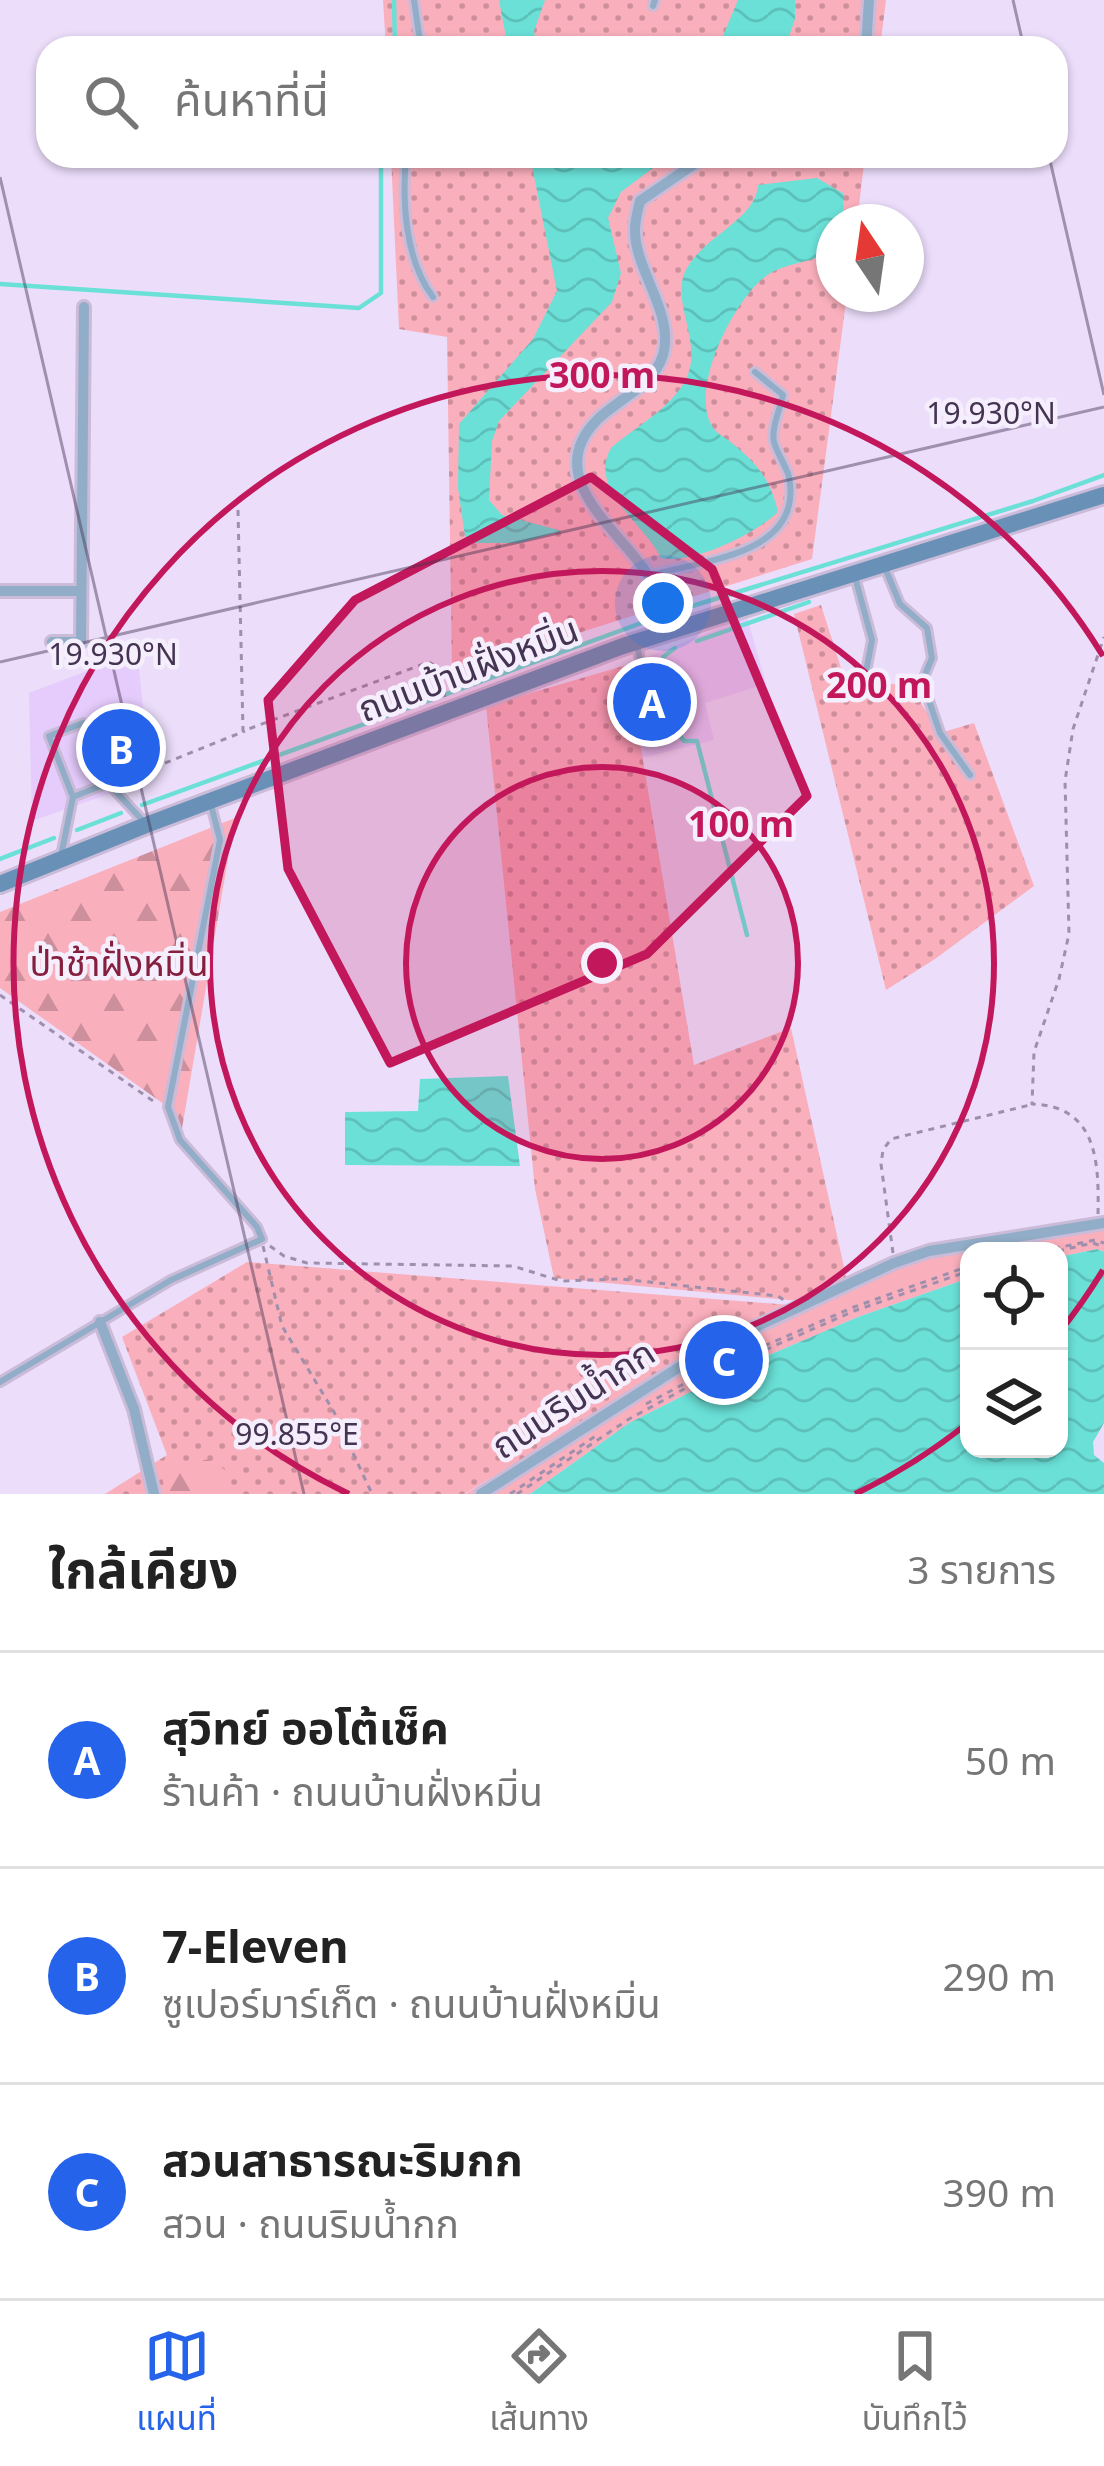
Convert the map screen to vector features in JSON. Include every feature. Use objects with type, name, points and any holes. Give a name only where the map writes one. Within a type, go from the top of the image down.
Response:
[{"type":"street","points":[[867,36],[869,0]]},
{"type":"street","points":[[672,629],[649,576],[598,516],[580,479],[578,451],[595,422],[643,384],[663,356],[663,326],[634,232],[640,201],[688,168]]},
{"type":"street","points":[[52,642],[81,642],[84,307]]},
{"type":"street","name":"ถนนบ้านฝั่งหมิ่น","points":[[0,884],[637,641],[1104,495]]},
{"type":"street","points":[[0,591],[81,590]]},
{"type":"street","name":"ถนนริมน้ำกก","points":[[481,1494],[706,1350],[894,1263],[929,1251],[1101,1222]]},
{"type":"street","points":[[100,1322],[134,1409],[154,1494]]},
{"type":"lane","points":[[413,0],[419,36]]},
{"type":"lane","points":[[405,168],[403,187],[417,275],[434,297]]},
{"type":"lane","points":[[649,576],[761,545],[782,525],[790,486],[772,439],[783,395],[755,372]]},
{"type":"lane","points":[[884,565],[900,604],[927,628],[932,658],[923,677],[925,688],[940,733],[970,775]]},
{"type":"lane","points":[[854,574],[872,640],[865,677]]},
{"type":"lane","points":[[637,641],[645,685]]},
{"type":"lane","points":[[641,664],[634,686],[640,722],[645,728],[656,726]]},
{"type":"lane","points":[[61,860],[73,797],[49,736],[83,723],[108,783],[146,825]]},
{"type":"lane","points":[[73,797],[108,783]]},
{"type":"lane","points":[[0,1382],[171,1280],[262,1239],[257,1227],[180,1139],[168,1107],[220,841],[211,801]]},
{"type":"path","points":[[238,510],[246,730]]},
{"type":"path","points":[[1032,1104],[1034,1052],[1069,934],[1065,781],[1082,696],[1104,638]]},
{"type":"path","points":[[165,763],[429,662],[438,668],[445,699]]},
{"type":"path","points":[[0,994],[150,1100],[168,1107]]},
{"type":"path","points":[[894,1263],[881,1164],[891,1139],[1032,1104],[1054,1105],[1072,1113],[1083,1127],[1095,1155],[1101,1222]]},
{"type":"path","points":[[262,1239],[284,1256],[307,1263],[514,1265],[561,1281],[622,1279],[778,1296],[796,1309]]},
{"type":"path","points":[[262,1239],[282,1326],[334,1412],[372,1494]]},
{"type":"path","points":[[1068,1246],[1095,1240],[1104,1245]]},
{"type":"path","points":[[1068,1249],[1104,1245]]},
{"type":"path","points":[[510,1494],[626,1414],[718,1366],[854,1307],[960,1272]]},
{"type":"path","points":[[517,1494],[629,1419],[719,1370],[854,1311],[960,1272]]},
{"type":"highlighted area","points":[[591,477],[712,569],[807,796],[647,954],[390,1063],[288,869],[268,700],[355,600]]},
{"type":"shaded area","points":[[747,617],[766,684],[705,703],[714,740],[642,758],[627,665]]},
{"type":"shaded area","points":[[137,652],[151,779],[32,821],[29,693]]},
{"type":"green space","points":[[383,0],[886,0],[882,36],[385,36]]},
{"type":"green space","points":[[392,168],[864,168],[859,204],[816,204],[816,312],[845,312],[812,559],[452,673],[447,337],[399,329]]},
{"type":"green space","points":[[821,605],[849,693],[874,684],[909,684],[940,733],[974,723],[1034,886],[886,990],[794,614]]},
{"type":"green space","points":[[627,665],[694,1065],[791,1028],[848,1285],[810,1302],[554,1278],[535,1189],[486,706]]},
{"type":"green space","name":"ป่าช้าฝั่งหมิ่น","points":[[235,818],[180,1140],[168,1107],[0,988],[0,912]]},
{"type":"green space","points":[[1104,1223],[1104,1252],[1068,1255],[1068,1242],[985,1242]]},
{"type":"green space","points":[[960,1246],[960,1281],[858,1317],[736,1369],[629,1423],[530,1494],[465,1494],[706,1350],[929,1251]]},
{"type":"green space","points":[[247,1262],[803,1306],[642,1389],[464,1494],[105,1494],[167,1455],[122,1337]]},
{"type":"green space","points":[[209,1459],[228,1472],[234,1494],[165,1494],[161,1469]]},
{"type":"water","points":[[499,0],[545,0],[535,36],[506,36]]},
{"type":"water","points":[[738,0],[795,0],[789,36],[723,36]]},
{"type":"water","points":[[532,168],[653,168],[621,192],[608,218],[621,273],[612,302],[499,421],[492,441],[489,500],[502,515],[562,531],[519,543],[466,543],[458,488],[459,424],[533,339],[557,291]]},
{"type":"water","points":[[817,178],[844,194],[844,204],[816,204],[816,258],[774,271],[741,304],[718,346],[706,390],[712,426],[756,466],[772,491],[778,512],[722,546],[689,557],[661,558],[612,493],[606,463],[611,448],[667,404],[682,386],[691,355],[682,281],[706,245],[749,208],[758,185]]},
{"type":"water","points":[[508,1076],[520,1166],[345,1165],[345,1112],[418,1111],[420,1079]]},
{"type":"water","points":[[1104,1252],[1104,1423],[1093,1442],[1094,1455],[1104,1463],[1104,1494],[530,1494],[629,1423],[736,1369],[858,1317],[960,1281],[960,1458],[1068,1458],[1068,1255]]},
{"type":"waterway","points":[[394,0],[395,36]]},
{"type":"waterway","points":[[0,284],[359,308],[381,293],[381,168]]},
{"type":"waterway","points":[[676,611],[1104,475]]},
{"type":"waterway","points":[[697,641],[809,602]]},
{"type":"waterway","points":[[142,805],[655,618]]},
{"type":"waterway","points":[[675,648],[663,657],[676,730],[684,741],[697,741],[747,935]]},
{"type":"waterway","points":[[77,830],[121,813]]},
{"type":"waterway","points":[[0,859],[54,838]]},
{"type":"place","name":"สุวิทย์ ออโต้เช็ค","points":[[652,702]]},
{"type":"place","name":"7-Eleven","points":[[121,748]]},
{"type":"place","name":"สวนสาธารณะริมกก","points":[[724,1360]]}]
